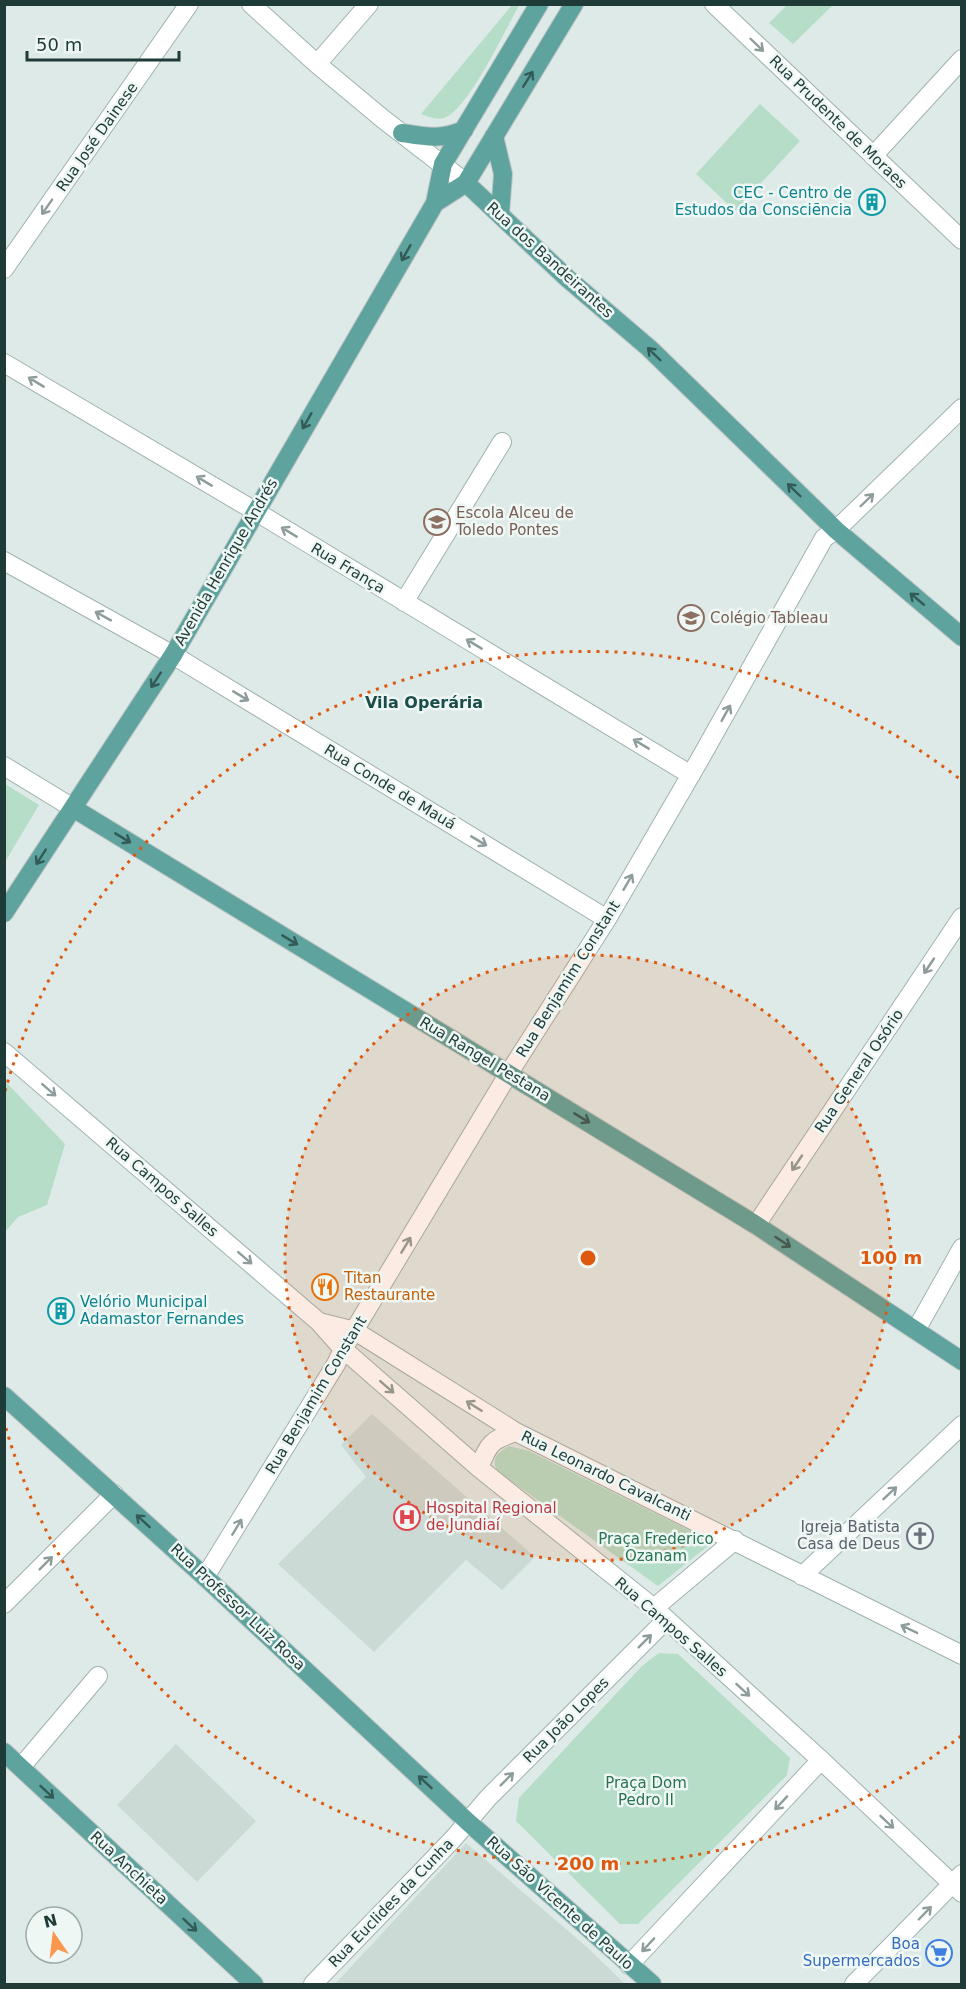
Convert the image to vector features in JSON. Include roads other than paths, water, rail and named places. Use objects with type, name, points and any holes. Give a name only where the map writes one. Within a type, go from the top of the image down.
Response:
[{"type":"main road","name":"Avenida Henrique Andrés","points":[[4,913],[173,655],[435,202],[443,164],[539,4]]},
{"type":"main road","points":[[466,183],[574,4]]},
{"type":"main road","points":[[402,133],[432,138],[449,136],[468,122]]},
{"type":"main road","points":[[496,132],[503,174],[500,214]]},
{"type":"main road","name":"Avenida Henrique Andrés","points":[[435,202],[466,183]]},
{"type":"main road","name":"Rua dos Bandeirantes","points":[[466,183],[567,278],[649,348],[836,530],[962,637]]},
{"type":"main road","name":"Rua Rangel Pestana","points":[[73,808],[756,1225],[962,1360]]},
{"type":"main road","name":"Rua Professor Luiz Rosa","points":[[4,1396],[205,1577],[468,1822]]},
{"type":"main road","name":"Rua Anchieta","points":[[4,1752],[254,1984]]},
{"type":"main road","name":"Rua São Vicente de Paulo","points":[[468,1822],[652,1984]]},
{"type":"street","name":"Rua José Dainese","points":[[4,269],[189,4]]},
{"type":"street","name":"Rua dos Bandeirantes","points":[[251,4],[317,64],[466,183]]},
{"type":"street","points":[[317,64],[369,4]]},
{"type":"street","name":"Rua Prudente de Moraes","points":[[714,4],[962,240]]},
{"type":"street","points":[[873,156],[962,59]]},
{"type":"street","name":"Rua França","points":[[4,363],[255,511],[691,775]]},
{"type":"street","name":"Rua Benjamim Constant","points":[[205,1577],[336,1364],[509,1073],[607,919],[824,538],[836,530],[962,408]]},
{"type":"street","points":[[404,602],[502,442]]},
{"type":"street","name":"Rua Conde de Mauá","points":[[4,561],[173,655],[607,919]]},
{"type":"street","name":"Rua Rangel Pestana","points":[[4,766],[73,808]]},
{"type":"street","name":"Rua General Osório","points":[[756,1225],[962,917]]},
{"type":"street","name":"Rua Campos Salles","points":[[4,1052],[320,1322],[343,1349],[479,1468],[660,1614],[958,1884]]},
{"type":"street","points":[[916,1329],[962,1248]]},
{"type":"street","name":"Rua Campos Salles","points":[[320,1322],[355,1331]]},
{"type":"street","name":"Rua Leonardo Cavalcanti","points":[[355,1331],[516,1432],[962,1655]]},
{"type":"street","points":[[802,1576],[962,1425]]},
{"type":"street","points":[[479,1468],[485,1453],[496,1438],[516,1432]]},
{"type":"street","points":[[4,1604],[114,1494]]},
{"type":"street","name":"Rua João Lopes","points":[[468,1822],[660,1614],[735,1540]]},
{"type":"street","points":[[21,1767],[98,1676]]},
{"type":"street","points":[[630,1965],[821,1760]]},
{"type":"street","name":"Rua Euclides da Cunha","points":[[313,1984],[468,1822]]},
{"type":"street","points":[[854,1984],[958,1884]]},
{"type":"place","name":"CEC - Centro de Estudos da Consciẽncia","points":[[872,202]]},
{"type":"place","name":"Escola Alceu de Toledo Pontes","points":[[437,522]]},
{"type":"place","name":"Colégio Tableau","points":[[691,618]]},
{"type":"place","name":"Titan Restaurante","points":[[325,1287]]},
{"type":"place","name":"Velório Municipal Adamastor Fernandes","points":[[61,1311]]},
{"type":"place","name":"Hospital Regional de Jundiaí","points":[[407,1517]]},
{"type":"place","name":"Igreja Batista Casa de Deus","points":[[920,1536]]},
{"type":"place","name":"Boa Supermercados","points":[[939,1953]]},
{"type":"district","name":"Vila Operária","points":[[424,702]]},
{"type":"park label","name":"Praça Frederico Ozanam","points":[[656,1548]]},
{"type":"park label","name":"Praça Dom Pedro II","points":[[646,1792]]}]
